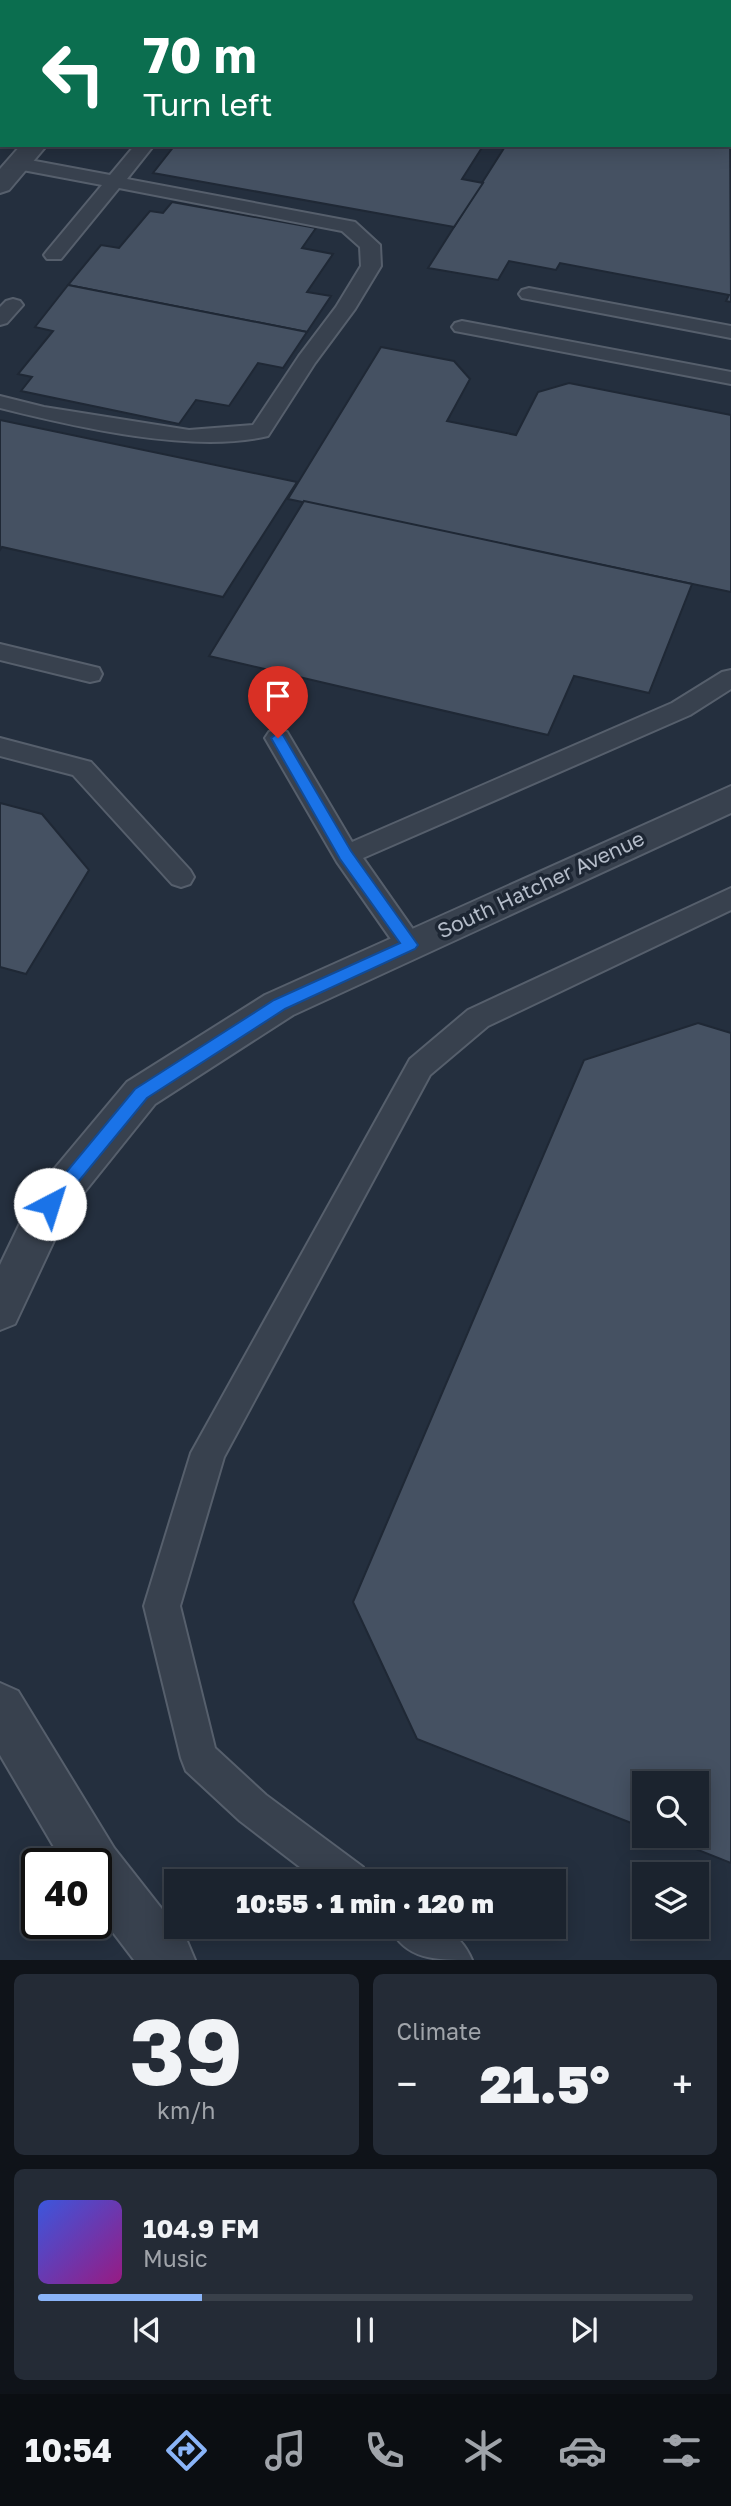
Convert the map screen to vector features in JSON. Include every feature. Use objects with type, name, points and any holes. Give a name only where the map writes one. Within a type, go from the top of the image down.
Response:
[{"type":"street","points":[[0,185],[27,155]]},
{"type":"street","name":"South Hatcher Avenue","points":[[0,1311],[50,1204],[141,1093],[279,1005],[731,798]]},
{"type":"street","points":[[0,1708],[85,1848]]},
{"type":"street","points":[[112,1887],[168,1960]]},
{"type":"lane","points":[[54,256],[143,147]]},
{"type":"lane","points":[[0,402],[44,413],[189,438],[260,431],[306,360],[345,309],[371,266],[370,245],[348,226],[116,181],[27,155]]},
{"type":"lane","points":[[529,294],[731,332]]},
{"type":"lane","points":[[461,327],[731,378]]},
{"type":"lane","points":[[0,652],[90,674]]},
{"type":"lane","points":[[346,855],[681,709],[731,678]]},
{"type":"lane","points":[[278,738],[346,855],[410,945]]},
{"type":"lane","points":[[0,747],[82,768],[181,877]]},
{"type":"lane","points":[[333,1869],[253,1808],[199,1758],[162,1606],[208,1453],[420,1067],[478,1018],[731,898]]},
{"type":"lane","points":[[425,1939],[452,1960]]},
{"type":"building","points":[[173,147],[482,147],[462,179],[483,183],[454,227],[153,173]]},
{"type":"building","points":[[505,147],[730,147],[731,302],[726,301],[729,295],[560,263],[556,270],[509,261],[498,280],[428,268]]},
{"type":"building","points":[[172,202],[316,228],[302,248],[333,254],[307,292],[331,296],[307,332],[68,285],[101,245],[119,248],[150,211],[163,213]]},
{"type":"building","points":[[68,285],[307,332],[283,368],[258,363],[229,406],[196,400],[179,424],[21,391],[32,377],[18,374],[53,331],[35,327]]},
{"type":"building","points":[[381,347],[454,361],[470,379],[447,421],[516,435],[538,392],[569,383],[731,415],[731,592],[288,499]]},
{"type":"building","points":[[0,420],[297,482],[223,597],[2,547],[0,550]]},
{"type":"building","points":[[304,501],[692,584],[649,693],[574,676],[548,735],[209,656]]},
{"type":"building","points":[[0,803],[42,814],[89,870],[26,974],[0,967]]},
{"type":"building","points":[[698,1023],[731,1033],[731,1863],[693,1848],[709,1848],[709,1771],[632,1771],[632,1823],[417,1739],[353,1602],[584,1060]]},
{"type":"route","points":[[50,1204],[141,1093],[279,1005],[410,945],[346,855],[278,738]]}]
